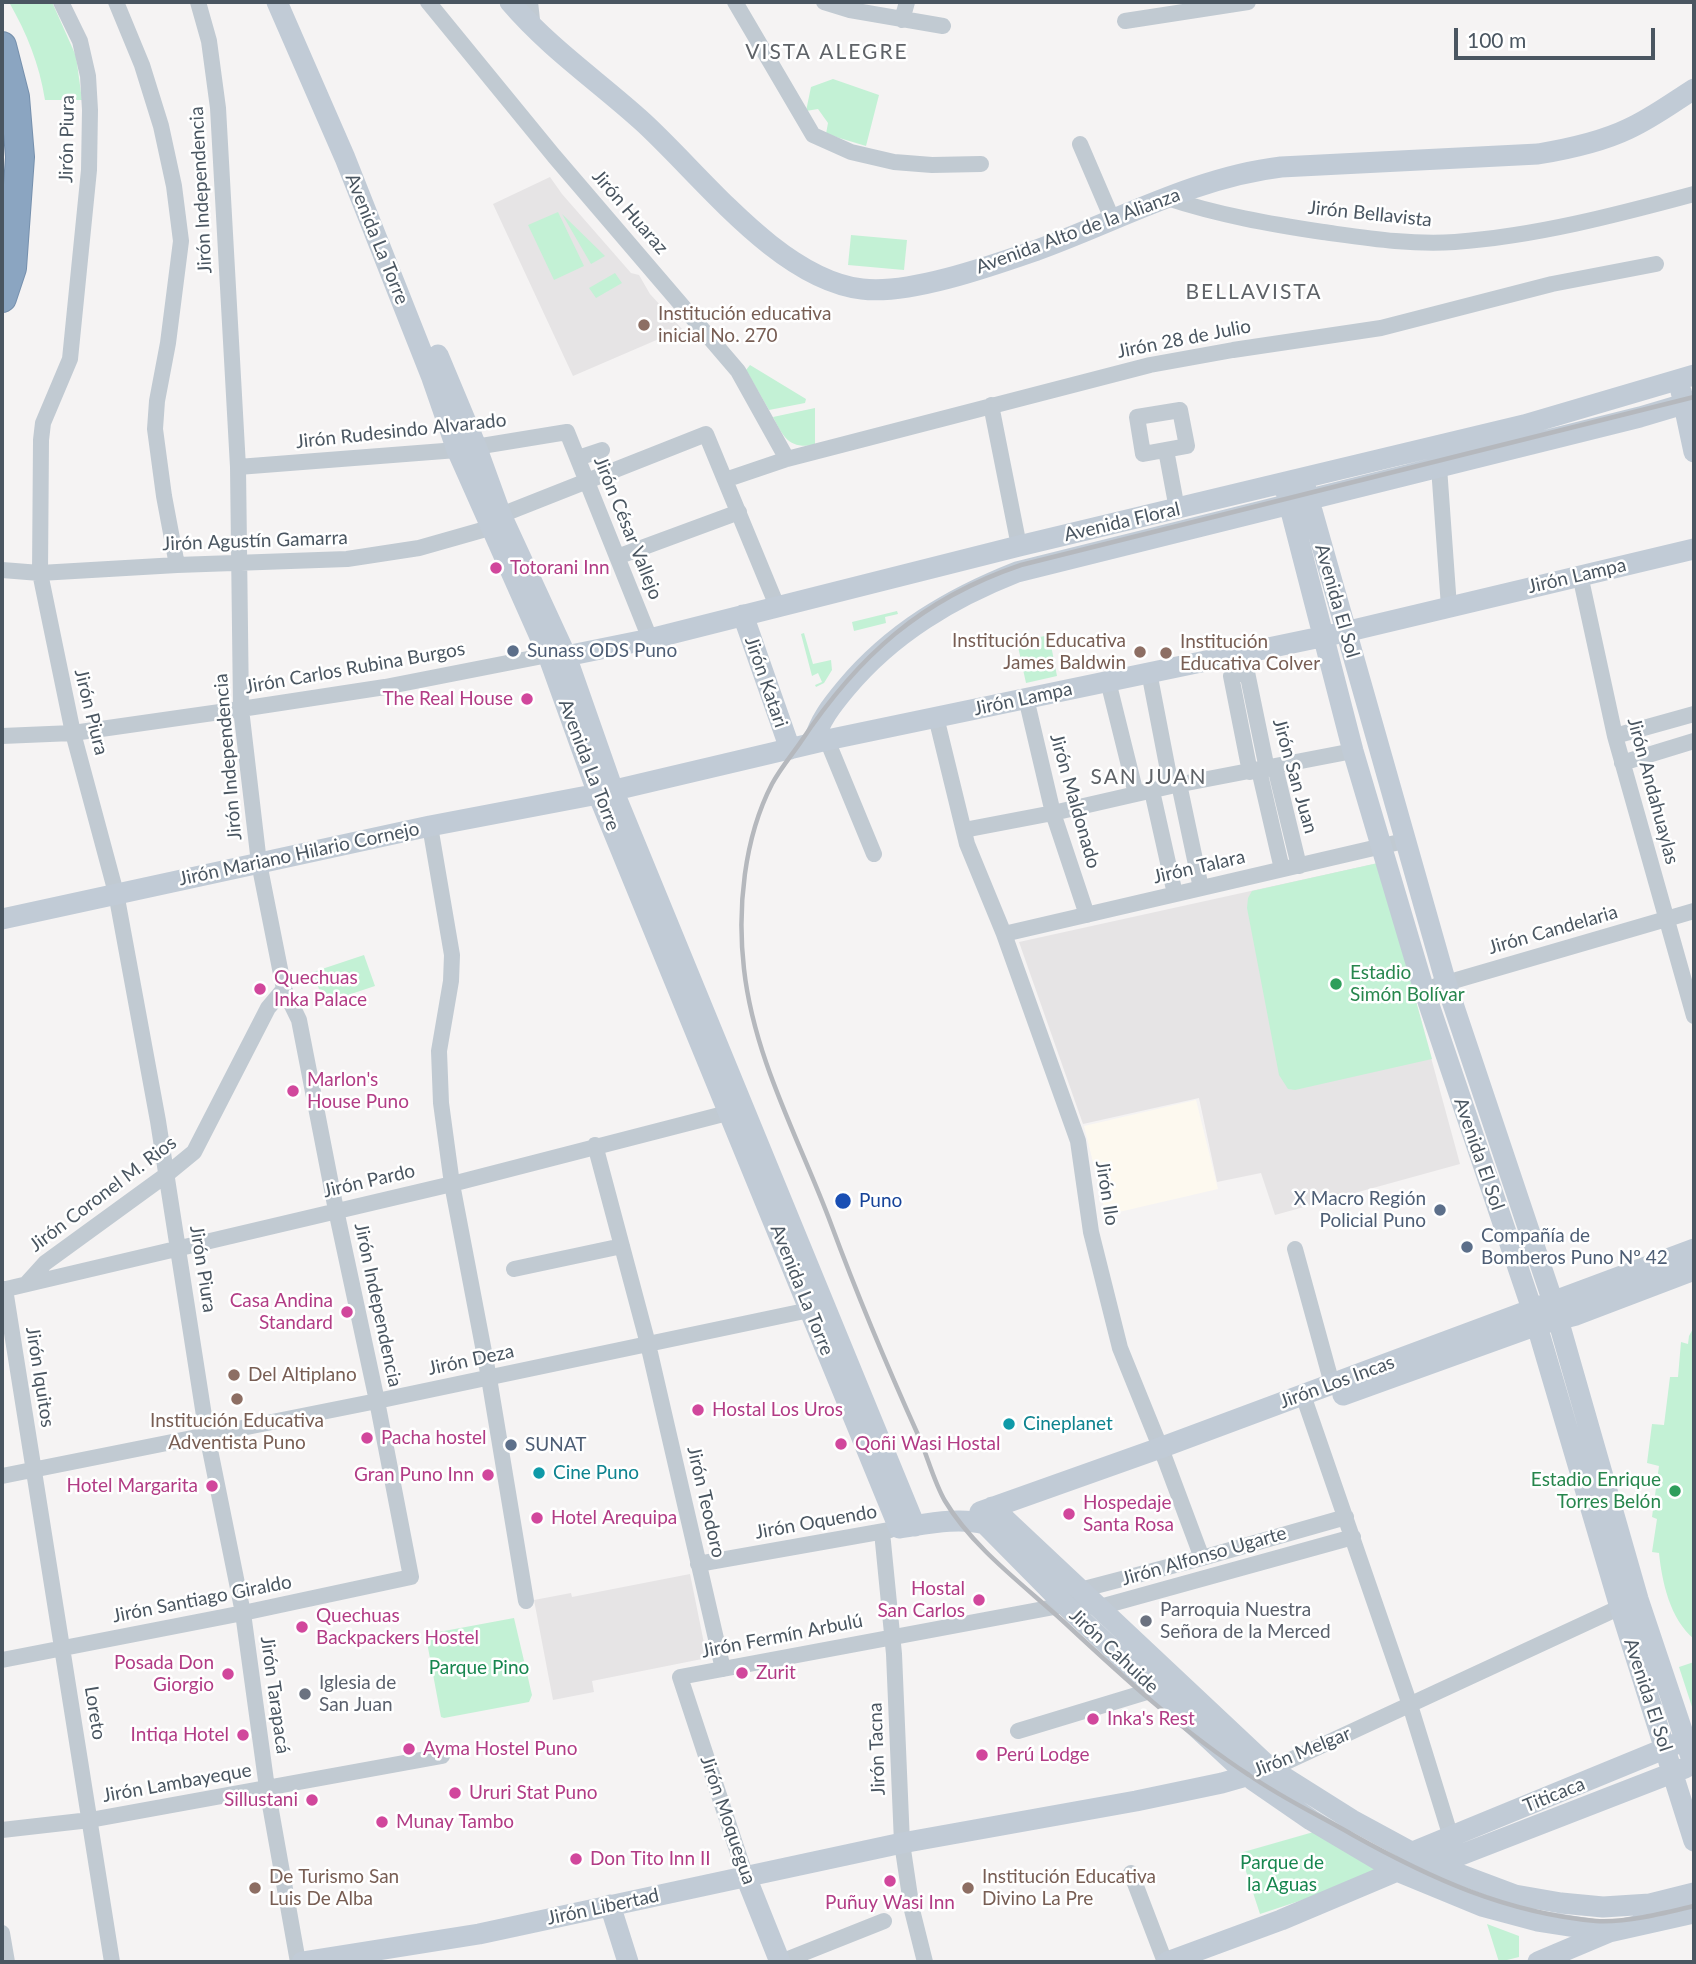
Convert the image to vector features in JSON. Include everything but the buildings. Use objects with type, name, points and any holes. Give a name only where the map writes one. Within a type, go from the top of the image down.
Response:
[{"type":"highway","points":[[2,46],[15,97],[20,157],[12,268],[2,298]]},
{"type":"street","name":"Jirón Piura","points":[[61,2],[80,41],[88,76],[89,170],[70,359],[43,423],[40,573],[74,733],[116,893],[166,1175],[207,1435]]},
{"type":"street","points":[[116,2],[142,65],[161,126],[174,186],[181,241],[168,342],[156,401],[155,429],[177,565]]},
{"type":"street","name":"Jirón Independencia","points":[[198,2],[209,41],[218,107],[238,467],[241,709],[259,863],[284,989],[299,1020],[411,1577]]},
{"type":"street","name":"Avenida La Torre","points":[[277,2],[345,158],[432,378],[467,448]]},
{"type":"street","name":"Avenida La Torre","points":[[288,2],[467,448],[557,655],[605,792],[818,1308],[899,1529]]},
{"type":"street","name":"Jirón Huaraz","points":[[428,2],[554,156],[734,365],[744,378],[787,459]]},
{"type":"street","name":"Avenida Alto de la Alianza","points":[[510,2],[533,29],[643,122],[772,246],[802,267],[831,281],[875,290],[917,285],[997,264],[1167,198],[1259,170],[1538,154],[1560,150],[1627,130],[1661,112],[1694,89]]},
{"type":"street","points":[[530,2],[533,29]]},
{"type":"street","points":[[735,2],[813,135],[851,152],[894,162],[932,166],[981,164]]},
{"type":"street","points":[[824,2],[902,20],[943,26]]},
{"type":"street","points":[[902,20],[907,2]]},
{"type":"street","points":[[1125,20],[1248,2]]},
{"type":"street","points":[[1080,144],[1113,220]]},
{"type":"street","name":"Jirón Bellavista","points":[[1167,198],[1215,212],[1281,225],[1363,238],[1428,243],[1502,236],[1572,224],[1694,194]]},
{"type":"street","name":"Jirón 28 de Julio","points":[[725,480],[787,459],[1150,365],[1381,328],[1552,284],[1656,264]]},
{"type":"street","points":[[1690,378],[1694,452]]},
{"type":"street","name":"Avenida Floral","points":[[820,741],[822,718],[872,659],[911,627],[961,596],[1017,572],[1690,378]]},
{"type":"street","name":"Avenida Floral","points":[[557,655],[650,639],[1177,509],[1438,467],[1690,403]]},
{"type":"street","points":[[991,405],[1019,546]]},
{"type":"street","name":"Jirón Rudesindo Alvarado","points":[[238,467],[467,448],[568,432]]},
{"type":"street","name":"Jirón César Vallejo","points":[[568,432],[650,639]]},
{"type":"street","points":[[499,522],[587,481],[706,434],[777,606]]},
{"type":"street","points":[[578,458],[602,450]]},
{"type":"street","points":[[1166,450],[1177,509]]},
{"type":"street","points":[[1438,467],[1449,607]]},
{"type":"street","name":"Avenida El Sol","points":[[1296,491],[1345,632],[1446,983],[1556,1311],[1629,1603]]},
{"type":"street","name":"Avenida El Sol","points":[[1296,491],[1323,636],[1353,751],[1424,990],[1629,1603],[1682,1742],[1694,1766]]},
{"type":"street","points":[[617,556],[739,512]]},
{"type":"street","name":"Jirón Agustín Gamarra","points":[[2,570],[40,573],[347,559],[419,548],[499,522]]},
{"type":"street","name":"Jirón Lampa","points":[[605,792],[820,741],[1345,632],[1694,549]]},
{"type":"street","name":"Jirón Andahuaylas","points":[[1580,575],[1615,736],[1694,1016]]},
{"type":"street","name":"Jirón Katari","points":[[743,615],[790,748]]},
{"type":"street","name":"Jirón Carlos Rubina Burgos","points":[[2,736],[74,733],[241,709],[385,687],[557,655]]},
{"type":"street","points":[[1149,672],[1201,888]]},
{"type":"street","name":"Jirón San Juan","points":[[1282,869],[1263,770],[1247,672],[1231,676],[1263,770],[1298,866]]},
{"type":"street","points":[[1108,681],[1175,894]]},
{"type":"street","name":"Jirón Maldonado","points":[[1026,698],[1053,813],[1087,915]]},
{"type":"street","points":[[1615,736],[1694,714]]},
{"type":"street","name":"Jirón Ilo","points":[[936,717],[964,830],[1078,1141],[1090,1228],[1120,1349],[1202,1558]]},
{"type":"street","points":[[820,741],[874,854]]},
{"type":"street","points":[[1622,763],[1694,741]]},
{"type":"street","points":[[964,830],[1175,785],[1353,751]]},
{"type":"street","name":"Jirón Mariano Hilario Cornejo","points":[[2,919],[430,826],[605,792]]},
{"type":"street","points":[[430,826],[452,955],[451,981],[439,1051],[441,1103],[452,1184],[489,1378],[526,1601]]},
{"type":"street","name":"Jirón Talara","points":[[1004,934],[1404,841]]},
{"type":"street","name":"Jirón Candelaria","points":[[1424,990],[1694,911]]},
{"type":"street","name":"Jirón Coronel M. Rios","points":[[26,1284],[45,1263],[194,1152],[268,1008],[284,989]]},
{"type":"street","name":"Jirón Pardo","points":[[3,1290],[452,1184],[595,1145],[737,1111]]},
{"type":"street","name":"Jirón Teodoro","points":[[595,1145],[648,1345],[723,1669]]},
{"type":"street","points":[[513,1269],[622,1246]]},
{"type":"street","points":[[1295,1249],[1332,1384]]},
{"type":"street","name":"Jirón Los Incas","points":[[1556,1311],[1694,1249]]},
{"type":"street","name":"Jirón Los Incas","points":[[1305,1401],[1332,1384],[1534,1317],[1694,1270]]},
{"type":"street","name":"Jirón Iquitos","points":[[3,1290],[33,1471]]},
{"type":"street","name":"Jirón Deza","points":[[2,1476],[489,1378],[818,1308]]},
{"type":"street","name":"Jirón Los Incas","points":[[986,1516],[1534,1317]]},
{"type":"street","points":[[1305,1401],[1410,1705],[1453,1846]]},
{"type":"street","name":"Jirón Tarapacá","points":[[207,1435],[243,1613],[267,1788],[300,1962]]},
{"type":"street","name":"Loreto","points":[[33,1471],[64,1648],[112,1962]]},
{"type":"street","points":[[899,1529],[986,1516],[1100,1607],[1271,1769],[1352,1821],[1435,1865],[1515,1895],[1561,1903],[1603,1907],[1650,1904],[1694,1893]]},
{"type":"street","name":"Jirón Cahuide","points":[[986,1516],[1065,1605],[1248,1775],[1311,1820],[1397,1871],[1482,1906],[1538,1921],[1609,1932]]},
{"type":"street","name":"Jirón Alfonso Ugarte","points":[[1080,1590],[1346,1517]]},
{"type":"street","name":"Jirón Oquendo","points":[[698,1564],[899,1529]]},
{"type":"street","name":"Jirón Tacna","points":[[899,1529],[892,1637],[902,1843],[912,1910],[925,1962]]},
{"type":"street","name":"Jirón Alfonso Ugarte","points":[[892,1637],[1065,1605],[1100,1607],[1353,1537]]},
{"type":"street","name":"Jirón Santiago Giraldo","points":[[2,1660],[411,1577]]},
{"type":"street","points":[[1065,1605],[1080,1590]]},
{"type":"street","name":"Jirón Melgar","points":[[902,1843],[1136,1801],[1271,1769],[1629,1603]]},
{"type":"street","name":"Jirón Fermín Arbulú","points":[[680,1677],[892,1637]]},
{"type":"street","name":"Jirón Moquegua","points":[[680,1677],[746,1877],[781,1962]]},
{"type":"street","points":[[1018,1731],[1178,1682]]},
{"type":"street","name":"Avenida El Sol","points":[[1682,1742],[1673,1772],[1694,1842]]},
{"type":"street","name":"Titicaca","points":[[1435,1865],[1453,1846],[1682,1742]]},
{"type":"street","name":"Jirón Lambayeque","points":[[2,1830],[90,1821],[442,1756]]},
{"type":"street","name":"Titicaca","points":[[1413,1852],[1453,1846],[1694,1766]]},
{"type":"street","name":"Jirón Libertad","points":[[300,1962],[354,1958],[479,1934],[902,1843]]},
{"type":"street","points":[[1397,1871],[1413,1852]]},
{"type":"street","points":[[1131,1873],[1166,1962],[1281,1920],[1397,1871],[1435,1865]]},
{"type":"street","points":[[610,1905],[628,1962]]},
{"type":"street","points":[[1538,1962],[1609,1932],[1694,1913]]},
{"type":"street","points":[[781,1962],[884,1922]]},
{"type":"street","points":[[2,1933],[7,1962]]},
{"type":"shaded area","points":[[550,177],[631,273],[639,275],[650,294],[682,329],[573,376],[493,204]]},
{"type":"shaded area","points":[[1378,863],[1460,1164],[1275,1215],[1261,1173],[1217,1182],[1199,1098],[1083,1124],[1019,942]]},
{"type":"shaded area","points":[[1196,1100],[1218,1189],[1106,1215],[1084,1126]]},
{"type":"shaded area","points":[[690,1574],[707,1658],[592,1681],[594,1692],[553,1700],[534,1600],[571,1593],[572,1597]]},
{"type":"green space","points":[[9,2],[52,2],[76,56],[82,100],[45,100],[32,49]]},
{"type":"green space","points":[[833,79],[879,95],[866,146],[826,134],[828,123],[818,109],[806,111],[811,87]]},
{"type":"green space","points":[[558,212],[584,266],[554,280],[528,225]]},
{"type":"green space","points":[[562,214],[605,256],[591,264]]},
{"type":"green space","points":[[851,235],[907,240],[904,270],[848,265]]},
{"type":"green space","points":[[615,273],[622,283],[596,298],[589,288]]},
{"type":"green space","points":[[750,365],[806,399],[805,403],[769,410],[746,370]]},
{"type":"green space","points":[[815,408],[815,445],[799,445],[788,440],[773,417]]},
{"type":"green space","points":[[897,611],[898,614],[885,617],[886,623],[854,631],[852,622]]},
{"type":"green space","points":[[804,633],[813,664],[831,660],[832,670],[824,683],[816,687],[815,685],[822,682],[818,673],[812,676],[801,634]]},
{"type":"green space","points":[[1049,635],[1057,676],[1026,683],[1017,642]]},
{"type":"green space","name":"Estadio Simón Bolívar","points":[[1378,863],[1432,1059],[1295,1090],[1288,1089],[1279,1075],[1247,908],[1248,898],[1252,891]]},
{"type":"green space","points":[[364,955],[375,986],[324,1003],[313,972]]},
{"type":"green space","name":"Estadio Enrique Torres Belón","points":[[1694,1327],[1694,1639],[1673,1611],[1662,1576],[1659,1553],[1652,1552],[1657,1519],[1652,1517],[1659,1466],[1647,1463],[1652,1424],[1664,1425],[1670,1377],[1678,1377],[1681,1342],[1688,1344]]},
{"type":"green space","name":"Parque Pino","points":[[514,1618],[532,1695],[529,1702],[441,1717],[426,1637],[428,1634]]},
{"type":"green space","points":[[1694,1662],[1694,1713],[1679,1667]]},
{"type":"green space","name":"Parque de la Aguas","points":[[1317,1831],[1393,1870],[1260,1914],[1240,1853]]},
{"type":"green space","points":[[1487,1924],[1519,1936],[1519,1957],[1499,1962]]},
{"type":"railway","points":[[1694,397],[1021,565],[952,595],[922,613],[869,657],[822,712],[778,773],[762,805],[749,850],[741,922],[744,969],[757,1035],[873,1331],[945,1501],[970,1535],[1000,1566],[1131,1683],[1224,1758],[1274,1791],[1382,1851],[1440,1879],[1500,1902],[1563,1917],[1596,1921],[1619,1920],[1694,1906]]},
{"type":"place","name":"Institución educativa inicial No. 270","points":[[644,325]]},
{"type":"place","name":"Totorani Inn","points":[[496,568]]},
{"type":"place","name":"Sunass ODS Puno","points":[[513,651]]},
{"type":"place","name":"Institución Educativa James Baldwin","points":[[1140,652]]},
{"type":"place","name":"Institución Educativa Colver","points":[[1166,653]]},
{"type":"place","name":"The Real House","points":[[527,699]]},
{"type":"place","name":"Estadio Simón Bolívar","points":[[1336,984]]},
{"type":"place","name":"Quechuas Inka Palace","points":[[260,989]]},
{"type":"place","name":"Marlon's House Puno","points":[[293,1091]]},
{"type":"place","name":"Puno","points":[[843,1201]]},
{"type":"place","name":"X Macro Región Policial Puno","points":[[1440,1210]]},
{"type":"place","name":"Compañía de Bomberos Puno Nº 42","points":[[1467,1247]]},
{"type":"place","name":"Casa Andina Standard","points":[[347,1312]]},
{"type":"place","name":"Del Altiplano","points":[[234,1375]]},
{"type":"place","name":"Institución Educativa Adventista Puno","points":[[237,1399]]},
{"type":"place","name":"Hostal Los Uros","points":[[698,1410]]},
{"type":"place","name":"Cineplanet","points":[[1009,1424]]},
{"type":"place","name":"Pacha hostel","points":[[367,1438]]},
{"type":"place","name":"Qoñi Wasi Hostal","points":[[841,1444]]},
{"type":"place","name":"SUNAT","points":[[511,1445]]},
{"type":"place","name":"Cine Puno","points":[[539,1473]]},
{"type":"place","name":"Gran Puno Inn","points":[[488,1475]]},
{"type":"place","name":"Hotel Margarita","points":[[212,1486]]},
{"type":"place","name":"Estadio Enrique Torres Belón","points":[[1675,1491]]},
{"type":"place","name":"Hospedaje Santa Rosa","points":[[1069,1514]]},
{"type":"place","name":"Hotel Arequipa","points":[[537,1518]]},
{"type":"place","name":"Hostal San Carlos","points":[[979,1600]]},
{"type":"place","name":"Parroquia Nuestra Señora de la Merced","points":[[1146,1621]]},
{"type":"place","name":"Quechuas Backpackers Hostel","points":[[302,1627]]},
{"type":"place","name":"Zurit","points":[[742,1673]]},
{"type":"place","name":"Posada Don Giorgio","points":[[228,1674]]},
{"type":"place","name":"Iglesia de San Juan","points":[[305,1694]]},
{"type":"place","name":"Inka's Rest","points":[[1093,1719]]},
{"type":"place","name":"Intiqa Hotel","points":[[243,1735]]},
{"type":"place","name":"Ayma Hostel Puno","points":[[409,1749]]},
{"type":"place","name":"Perú Lodge","points":[[982,1755]]},
{"type":"place","name":"Ururi Stat Puno","points":[[455,1793]]},
{"type":"place","name":"Sillustani","points":[[312,1800]]},
{"type":"place","name":"Munay Tambo","points":[[382,1822]]},
{"type":"place","name":"Don Tito Inn II","points":[[576,1859]]},
{"type":"place","name":"Puñuy Wasi Inn","points":[[890,1881]]},
{"type":"place","name":"De Turismo San Luis De Alba","points":[[255,1888]]},
{"type":"place","name":"Institución Educativa Divino La Pre","points":[[968,1888]]},
{"type":"district","name":"VISTA ALEGRE","points":[[827,52]]},
{"type":"district","name":"BELLAVISTA","points":[[1254,292]]},
{"type":"district","name":"SAN JUAN","points":[[1149,777]]}]
